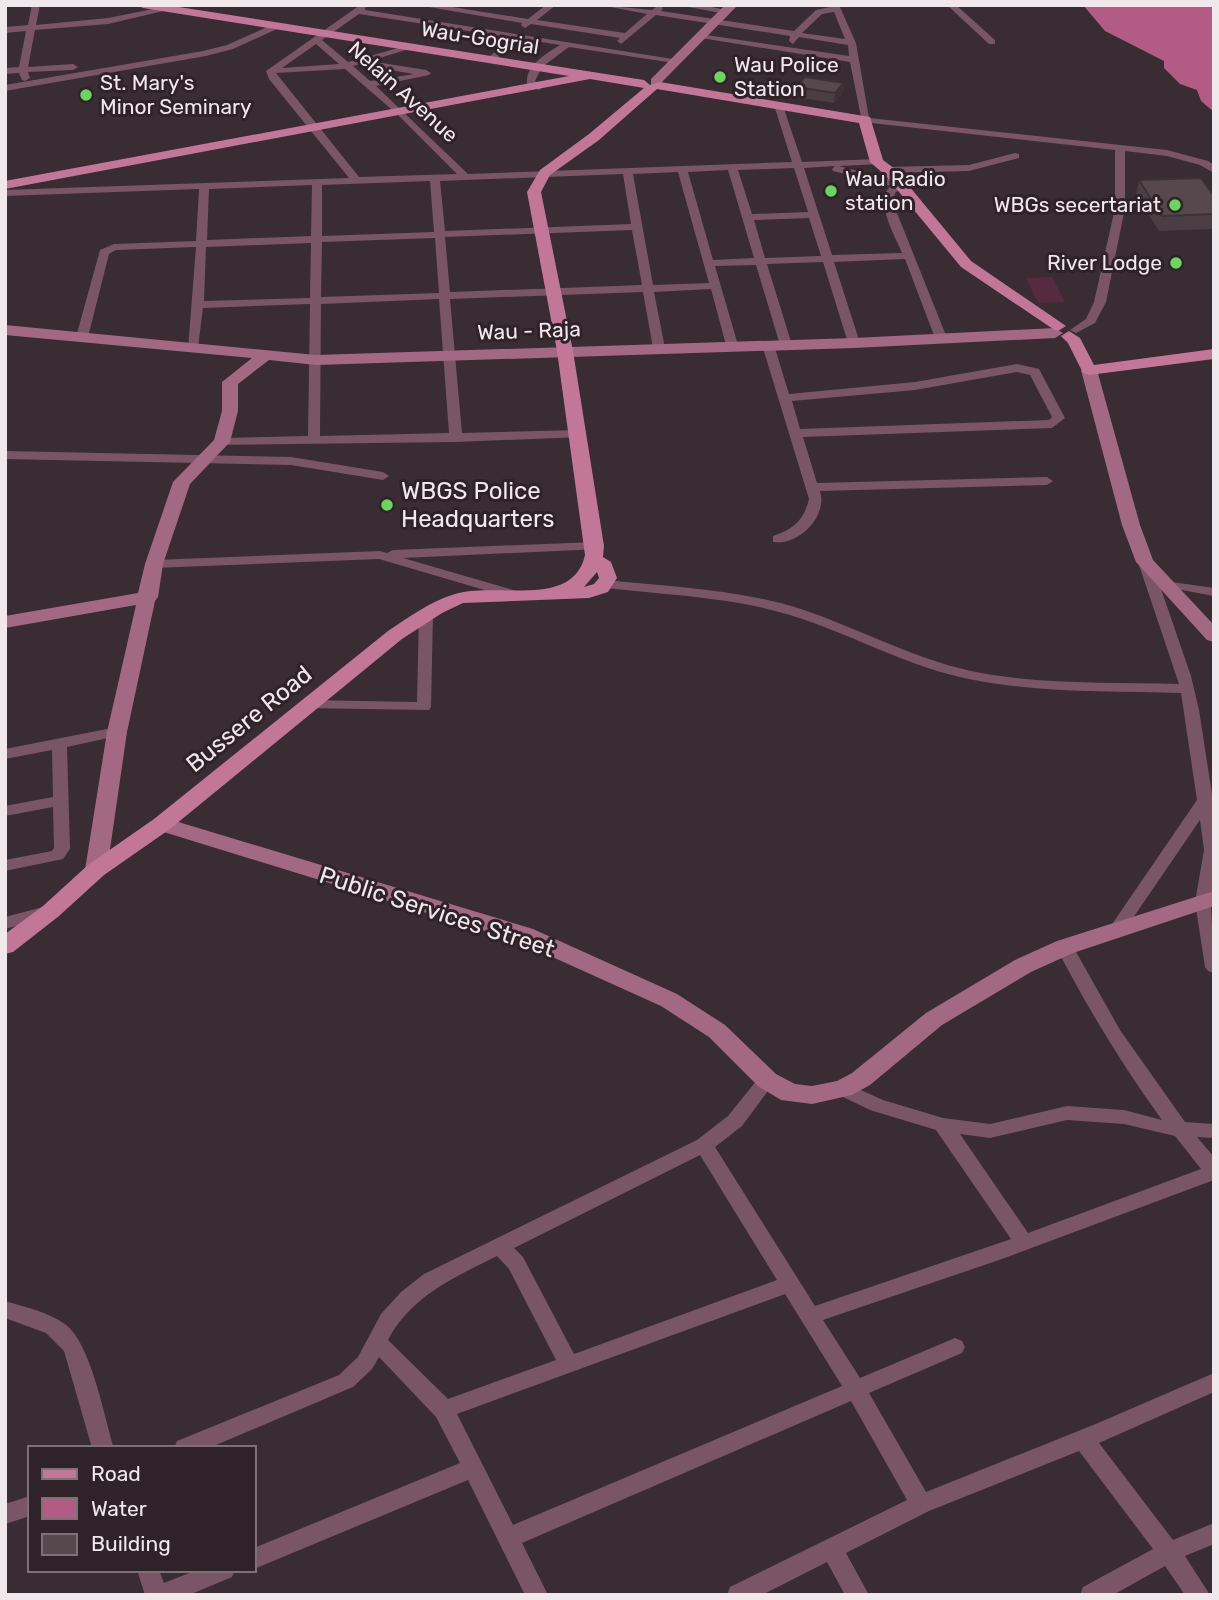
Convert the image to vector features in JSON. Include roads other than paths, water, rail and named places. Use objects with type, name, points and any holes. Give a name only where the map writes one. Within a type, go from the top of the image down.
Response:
[{"type":"main road","name":"Wau-Gogrial","points":[[143,5],[276,26],[320,37],[406,47],[865,120]]},
{"type":"main road","points":[[5,186],[588,76]]},
{"type":"main road","points":[[551,593],[576,585],[585,578],[594,555],[579,434],[534,192],[545,173],[594,137],[652,85]]},
{"type":"main road","points":[[865,120],[882,166],[966,264],[1064,331],[1075,341],[1089,370],[1214,354]]},
{"type":"main road","points":[[594,555],[608,573],[606,584]]},
{"type":"main road","name":"Bussere Road","points":[[5,946],[51,911],[96,870],[162,824],[395,635],[426,614],[460,598],[589,592],[606,584]]},
{"type":"street","points":[[26,84],[23,70],[36,5]]},
{"type":"street","points":[[421,5],[626,36]]},
{"type":"street","points":[[450,26],[477,5]]},
{"type":"street","points":[[490,60],[552,5]]},
{"type":"street","points":[[604,5],[852,43]]},
{"type":"street","points":[[612,51],[663,5]]},
{"type":"street","points":[[682,5],[729,8]]},
{"type":"street","points":[[951,5],[992,42]]},
{"type":"street","points":[[617,16],[628,7]]},
{"type":"street","points":[[790,50],[794,36],[819,12],[836,7],[852,43],[865,120],[1120,146],[1189,157],[1214,170]]},
{"type":"street","points":[[271,71],[361,8],[450,26],[674,60]]},
{"type":"street","points":[[652,85],[674,60],[729,8]]},
{"type":"street","points":[[5,30],[108,21],[168,9]]},
{"type":"street","points":[[583,46],[608,24]]},
{"type":"street","points":[[5,88],[230,47],[276,26]]},
{"type":"street","name":"Nelain Avenue","points":[[320,37],[345,66],[401,113],[464,175]]},
{"type":"street","points":[[699,37],[855,60]]},
{"type":"street","points":[[539,87],[530,82],[535,68],[567,44]]},
{"type":"street","points":[[271,71],[345,66],[406,47]]},
{"type":"street","points":[[359,62],[426,74],[366,85]]},
{"type":"street","points":[[5,71],[126,67]]},
{"type":"street","points":[[271,71],[272,77],[355,179]]},
{"type":"street","points":[[779,105],[854,343]]},
{"type":"street","points":[[1064,331],[1091,321],[1100,302],[1120,208],[1120,146]]},
{"type":"street","points":[[5,193],[797,164],[972,166],[1004,162],[1015,156]]},
{"type":"street","points":[[797,164],[840,170],[899,185]]},
{"type":"street","points":[[732,166],[786,345]]},
{"type":"street","points":[[682,168],[732,345]]},
{"type":"street","points":[[627,171],[659,348]]},
{"type":"street","points":[[435,176],[456,438]]},
{"type":"street","points":[[314,440],[317,182]]},
{"type":"street","points":[[899,185],[890,192],[888,204],[906,256],[941,338]]},
{"type":"street","points":[[192,347],[198,305],[204,186]]},
{"type":"street","points":[[748,216],[815,215]]},
{"type":"street","points":[[82,337],[106,249],[114,247],[636,227]]},
{"type":"street","points":[[709,263],[906,256]]},
{"type":"street","points":[[198,305],[715,286]]},
{"type":"street","name":"Wau - Raja","points":[[5,330],[316,360],[854,343],[1064,331]]},
{"type":"street","points":[[768,345],[816,499],[810,520],[803,529],[778,539]]},
{"type":"street","points":[[96,870],[117,733],[149,597],[154,564],[182,482],[222,442],[230,411],[230,382],[212,350]]},
{"type":"street","points":[[230,382],[265,356]]},
{"type":"street","points":[[785,398],[915,386],[1017,368],[1035,372],[1059,418],[1052,424],[797,433]]},
{"type":"street","points":[[1089,370],[1130,525],[1145,562],[1186,689],[1212,850],[1208,900],[1214,967]]},
{"type":"street","points":[[222,442],[579,434]]},
{"type":"street","points":[[261,460],[267,441]]},
{"type":"street","points":[[5,455],[201,461],[261,460],[313,463],[383,476]]},
{"type":"street","points":[[814,487],[1047,481]]},
{"type":"street","points":[[380,555],[515,595]]},
{"type":"street","points":[[154,564],[380,555],[594,555]]},
{"type":"street","points":[[1145,562],[1214,636]]},
{"type":"street","points":[[1163,583],[1214,592]]},
{"type":"street","points":[[606,584],[748,602],[792,611],[920,660],[972,676],[1015,682],[1186,689]]},
{"type":"street","points":[[5,622],[149,597]]},
{"type":"street","points":[[308,705],[424,706],[426,614]]},
{"type":"street","points":[[5,754],[117,733]]},
{"type":"street","points":[[5,866],[60,852],[59,744]]},
{"type":"street","points":[[1116,930],[1205,800]]},
{"type":"street","points":[[5,811],[59,801]]},
{"type":"street","name":"Public Services Street","points":[[162,824],[524,935],[669,1000],[717,1031],[767,1080],[790,1093],[812,1095],[843,1089],[861,1079],[934,1019],[984,988],[1065,947],[1208,900]]},
{"type":"street","points":[[5,923],[51,911]]},
{"type":"street","points":[[811,1316],[1214,1172],[1179,1130],[1100,1013],[1065,947]]},
{"type":"street","points":[[190,1446],[346,1381],[365,1363],[388,1320],[408,1298],[431,1280],[704,1145],[735,1121],[767,1080]]},
{"type":"street","points":[[843,1089],[877,1105],[943,1125],[990,1131],[1067,1112],[1124,1117],[1179,1130],[1214,1131]]},
{"type":"street","points":[[943,1125],[1024,1242]]},
{"type":"street","points":[[704,1145],[811,1316],[921,1504]]},
{"type":"street","points":[[499,1245],[516,1263],[569,1364]]},
{"type":"street","points":[[444,1410],[789,1284]]},
{"type":"street","points":[[5,1309],[56,1326],[68,1335],[102,1446]]},
{"type":"street","points":[[376,1341],[444,1410],[535,1594]]},
{"type":"street","points":[[508,1538],[955,1347]]},
{"type":"street","points":[[738,1595],[921,1504],[1083,1440],[1214,1382]]},
{"type":"street","points":[[1083,1440],[1199,1595]]},
{"type":"street","points":[[256,1558],[473,1468]]},
{"type":"street","points":[[5,1514],[28,1507]]},
{"type":"street","points":[[1091,1595],[1169,1552],[1214,1533]]},
{"type":"street","points":[[831,1548],[858,1595]]},
{"type":"street","points":[[149,1572],[159,1595],[219,1572]]},
{"type":"water","points":[[1083,5],[1214,5],[1214,112],[1201,101],[1197,90],[1180,84],[1164,68],[1164,61],[1105,31]]},
{"type":"place","name":"Wau Police Station","points":[[720,77]]},
{"type":"place","name":"St. Mary's Minor Seminary","points":[[86,95]]},
{"type":"place","name":"Wau Radio station","points":[[831,191]]},
{"type":"place","name":"WBGs secertariat","points":[[1175,205]]},
{"type":"place","name":"River Lodge","points":[[1176,263]]},
{"type":"place","name":"WBGS Police Headquarters","points":[[387,505]]}]
